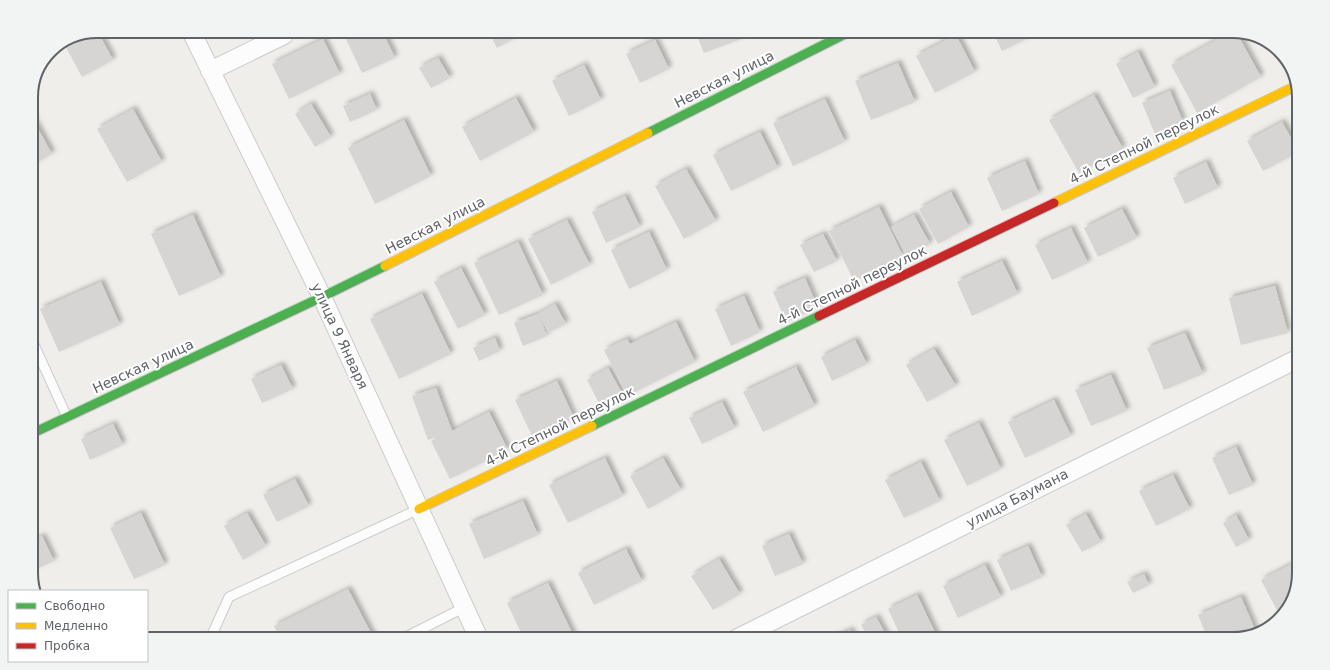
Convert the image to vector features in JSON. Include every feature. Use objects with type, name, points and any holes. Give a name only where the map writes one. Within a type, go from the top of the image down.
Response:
[{"type":"street","name":"улица 9 Января","points":[[194,38],[322,297],[476,632]]},
{"type":"street","points":[[210,71],[278,38]]},
{"type":"street","name":"Невская улица","points":[[38,431],[322,297],[837,38]]},
{"type":"street","name":"4-й Степной переулок","points":[[419,509],[1291,88]]},
{"type":"street","name":"улица Баумана","points":[[750,632],[1292,361]]},
{"type":"lane","points":[[38,353],[67,417]]},
{"type":"lane","points":[[213,632],[228,597],[419,509]]},
{"type":"lane","points":[[416,632],[465,607]]},
{"type":"building","points":[[101,38],[113,60],[82,77],[66,47],[86,39]]},
{"type":"building","points":[[345,38],[385,38],[395,58],[362,73]]},
{"type":"building","points":[[492,38],[510,38],[511,40],[497,48]]},
{"type":"building","points":[[698,38],[744,38],[704,53]]},
{"type":"building","points":[[950,38],[958,38],[975,72],[935,93],[916,56]]},
{"type":"building","points":[[996,38],[1029,38],[1002,51]]},
{"type":"building","points":[[1220,38],[1233,38],[1240,39],[1261,77],[1197,113],[1171,65]]},
{"type":"building","points":[[323,39],[340,74],[289,99],[272,64]]},
{"type":"building","points":[[655,40],[669,69],[640,83],[626,54]]},
{"type":"building","points":[[1138,52],[1155,87],[1133,98],[1116,64]]},
{"type":"building","points":[[438,58],[450,78],[431,88],[419,68]]},
{"type":"building","points":[[898,63],[915,102],[871,120],[855,81]]},
{"type":"building","points":[[584,65],[601,100],[569,116],[552,81]]},
{"type":"building","points":[[1170,91],[1183,122],[1155,134],[1142,103]]},
{"type":"building","points":[[370,94],[377,110],[350,122],[343,106]]},
{"type":"building","points":[[1094,95],[1123,149],[1079,173],[1049,120]]},
{"type":"building","points":[[516,98],[534,132],[480,161],[462,127]]},
{"type":"building","points":[[825,99],[845,142],[793,166],[773,123]]},
{"type":"building","points":[[311,104],[331,137],[315,147],[295,114]]},
{"type":"building","points":[[133,109],[162,162],[127,182],[97,129]]},
{"type":"building","points":[[404,120],[431,176],[375,204],[348,148]]},
{"type":"building","points":[[1282,122],[1292,140],[1292,156],[1263,171],[1247,141]]},
{"type":"building","points":[[38,129],[52,154],[38,162]]},
{"type":"building","points":[[760,132],[778,168],[731,191],[713,155]]},
{"type":"building","points":[[1025,161],[1039,194],[1002,211],[987,178]]},
{"type":"building","points":[[1206,162],[1218,188],[1185,204],[1173,178]]},
{"type":"building","points":[[686,169],[716,221],[684,239],[655,186]]},
{"type":"building","points":[[951,192],[969,227],[938,244],[919,209]]},
{"type":"building","points":[[625,196],[640,227],[606,243],[592,212]]},
{"type":"building","points":[[879,207],[903,256],[854,281],[829,231]]},
{"type":"building","points":[[1122,209],[1137,238],[1098,257],[1084,228]]},
{"type":"building","points":[[193,215],[221,277],[179,296],[151,234]]},
{"type":"building","points":[[914,215],[930,244],[907,257],[891,227]]},
{"type":"building","points":[[567,220],[590,265],[551,285],[528,239]]},
{"type":"building","points":[[1071,228],[1088,263],[1052,280],[1035,245]]},
{"type":"building","points":[[649,232],[667,270],[629,289],[611,250]]},
{"type":"building","points":[[823,234],[837,261],[814,272],[800,245]]},
{"type":"building","points":[[518,242],[543,295],[499,315],[474,263]]},
{"type":"building","points":[[1002,261],[1018,294],[972,316],[957,282]]},
{"type":"building","points":[[461,268],[485,315],[458,329],[434,282]]},
{"type":"building","points":[[805,278],[818,308],[786,322],[773,292]]},
{"type":"building","points":[[101,282],[120,325],[59,352],[40,309]]},
{"type":"building","points":[[1275,286],[1288,333],[1241,345],[1229,298]]},
{"type":"building","points":[[422,294],[451,354],[399,379],[370,319]]},
{"type":"building","points":[[744,296],[760,332],[731,346],[715,309]]},
{"type":"building","points":[[555,304],[566,324],[548,333],[539,315],[547,336],[523,346],[514,323],[538,314]]},
{"type":"building","points":[[676,322],[695,362],[627,396],[604,350],[627,339],[630,344]]},
{"type":"building","points":[[1185,333],[1203,374],[1164,390],[1147,348]]},
{"type":"building","points":[[495,338],[500,351],[479,361],[473,348]]},
{"type":"building","points":[[855,340],[867,364],[832,381],[821,357]]},
{"type":"building","points":[[934,349],[956,386],[927,402],[906,365]]},
{"type":"building","points":[[281,365],[293,389],[262,403],[251,379]]},
{"type":"building","points":[[796,367],[815,406],[763,432],[743,392]]},
{"type":"building","points":[[608,368],[623,395],[601,407],[587,380]]},
{"type":"building","points":[[1111,375],[1127,411],[1091,426],[1075,390]]},
{"type":"building","points":[[557,381],[574,418],[533,438],[515,400]]},
{"type":"building","points":[[436,388],[452,431],[489,412],[508,450],[450,479],[431,441],[450,432],[428,440],[412,396]]},
{"type":"building","points":[[1054,400],[1071,436],[1025,458],[1008,422]]},
{"type":"building","points":[[722,402],[735,428],[702,444],[689,418]]},
{"type":"building","points":[[979,423],[1001,469],[967,486],[944,440]]},
{"type":"building","points":[[113,424],[123,445],[90,460],[81,439]]},
{"type":"building","points":[[1236,447],[1253,485],[1229,495],[1212,458]]},
{"type":"building","points":[[605,458],[623,496],[568,523],[549,485]]},
{"type":"building","points":[[663,458],[681,490],[648,509],[630,476]]},
{"type":"building","points":[[921,462],[940,501],[904,518],[885,480]]},
{"type":"building","points":[[1173,475],[1190,509],[1156,526],[1139,491]]},
{"type":"building","points":[[295,479],[309,506],[277,522],[263,495]]},
{"type":"building","points":[[523,501],[538,535],[484,559],[469,524]]},
{"type":"building","points":[[141,513],[165,565],[134,579],[110,528]]},
{"type":"building","points":[[247,513],[266,546],[243,560],[224,526]]},
{"type":"building","points":[[1086,514],[1101,542],[1082,552],[1066,525]]},
{"type":"building","points":[[1236,515],[1249,540],[1236,547],[1223,523]]},
{"type":"building","points":[[789,534],[803,564],[775,576],[762,546]]},
{"type":"building","points":[[42,536],[54,561],[38,568],[38,538]]},
{"type":"building","points":[[1028,546],[1042,577],[1011,591],[997,560]]},
{"type":"building","points":[[626,549],[642,581],[594,605],[578,573]]},
{"type":"building","points":[[719,559],[740,594],[713,610],[691,576]]},
{"type":"building","points":[[1292,564],[1290,588],[1286,599],[1278,611],[1261,580]]},
{"type":"building","points":[[985,565],[1001,597],[958,618],[943,586]]},
{"type":"building","points":[[1144,574],[1149,585],[1133,593],[1127,582]]},
{"type":"building","points":[[548,583],[572,632],[521,632],[507,603]]},
{"type":"building","points":[[348,589],[370,632],[277,632],[274,626]]},
{"type":"building","points":[[917,595],[935,632],[899,632],[888,609]]},
{"type":"building","points":[[1241,597],[1254,627],[1248,630],[1233,632],[1205,632],[1198,615]]},
{"type":"building","points":[[876,617],[884,632],[865,632],[861,625]]},
{"type":"traffic: fast","points":[[648,133],[837,38]]},
{"type":"traffic: fast","points":[[38,431],[385,266]]},
{"type":"traffic: fast","points":[[592,426],[819,316]]},
{"type":"traffic: slow","points":[[1054,203],[1291,88]]},
{"type":"traffic: slow","points":[[385,266],[648,133]]},
{"type":"traffic: slow","points":[[419,509],[592,426]]},
{"type":"traffic: jam","points":[[819,316],[1054,203]]}]
